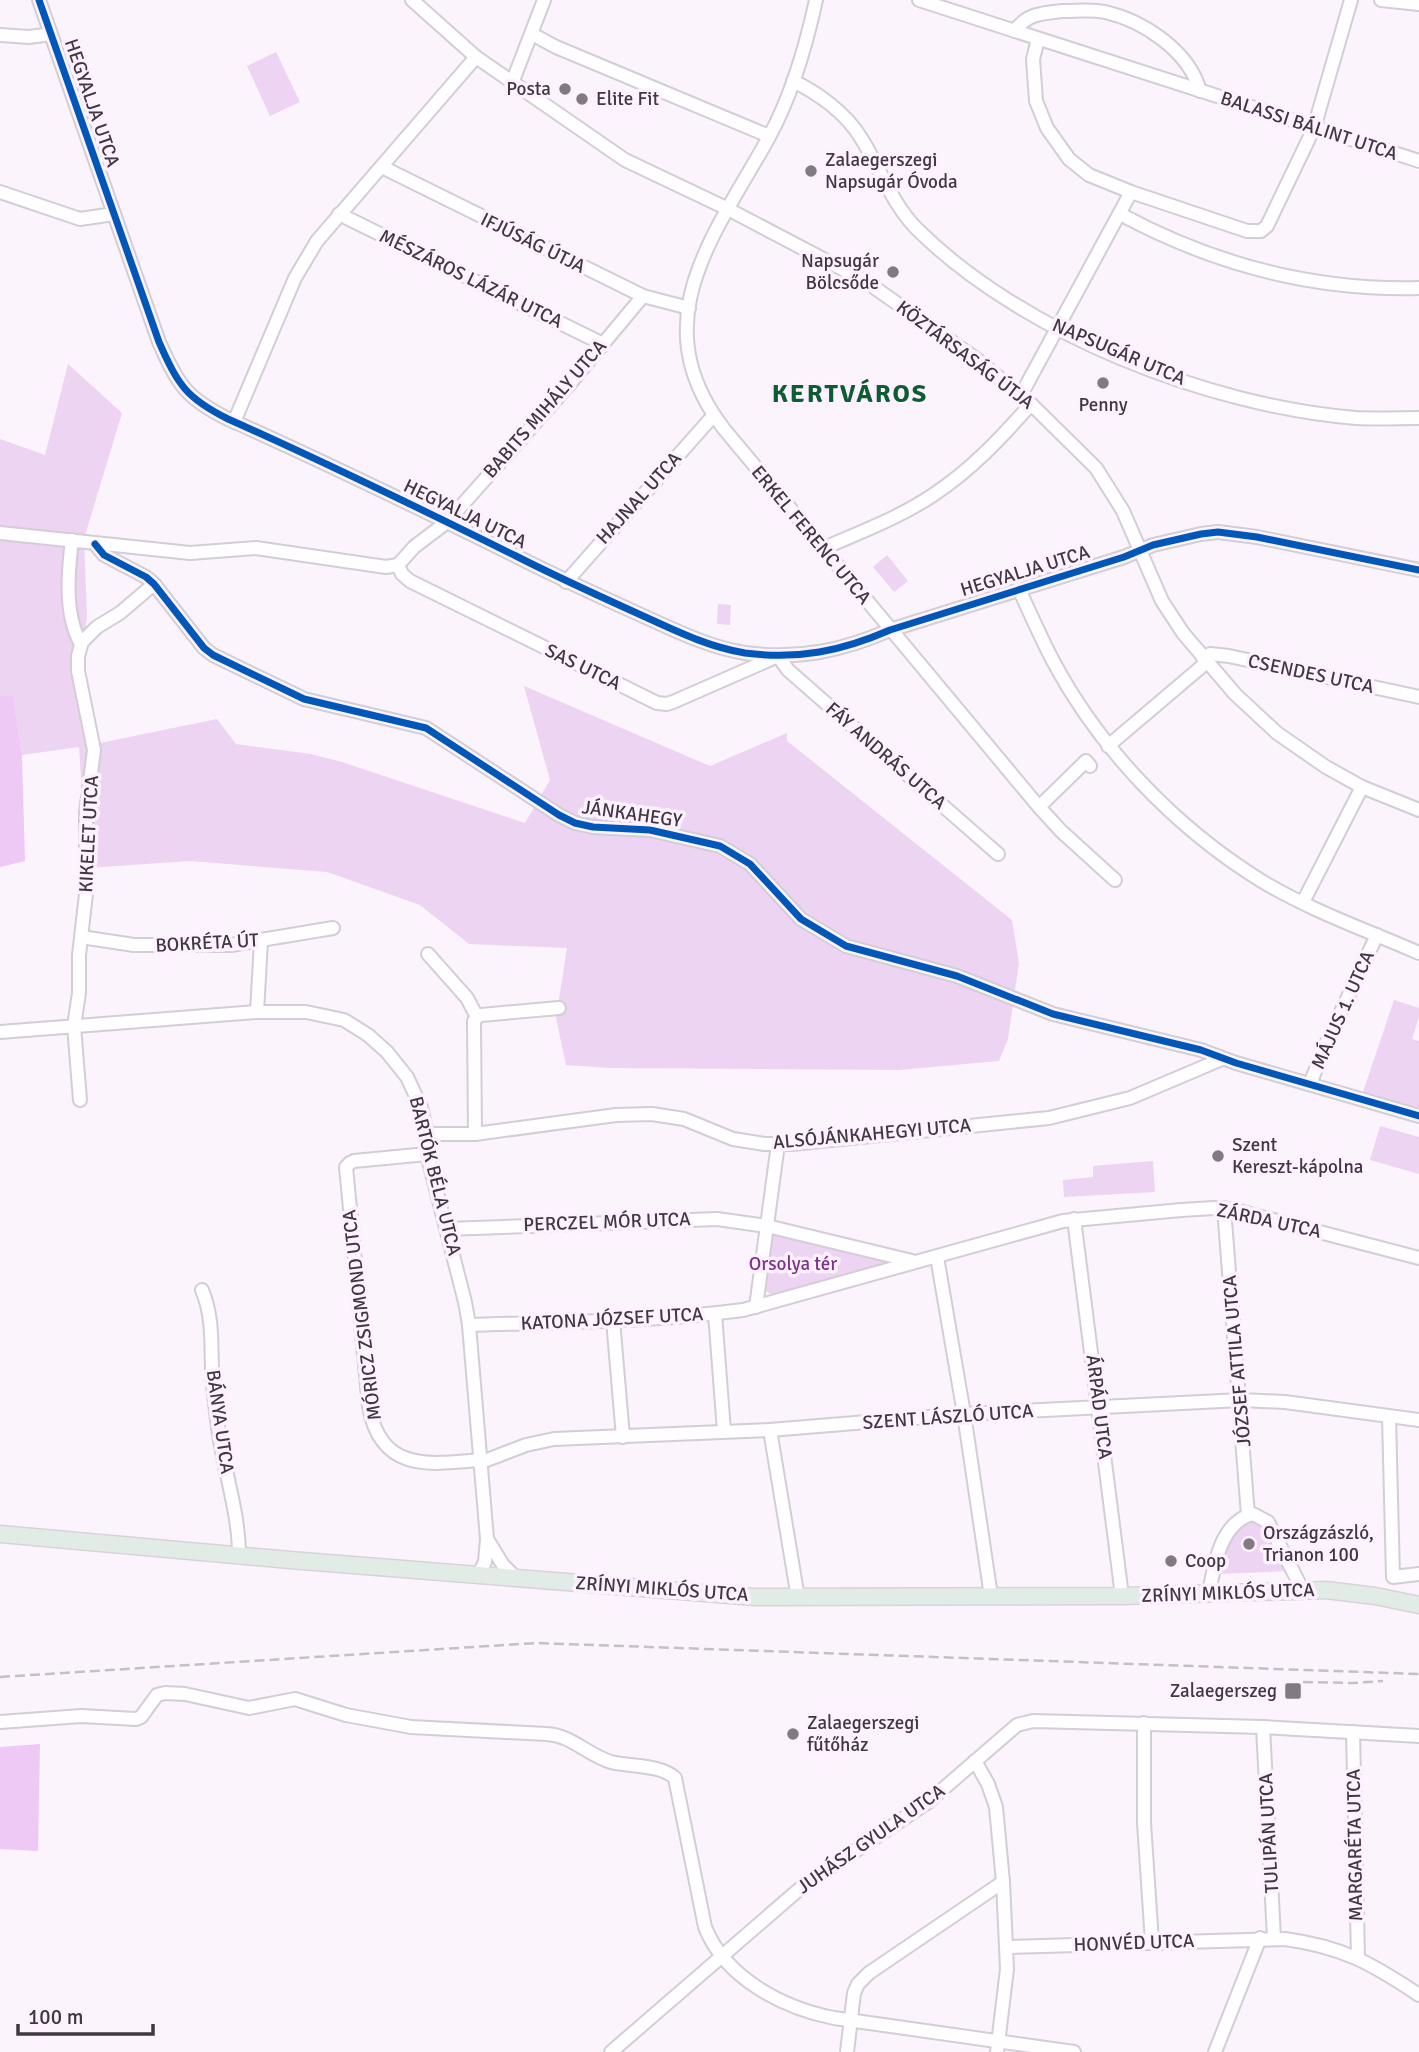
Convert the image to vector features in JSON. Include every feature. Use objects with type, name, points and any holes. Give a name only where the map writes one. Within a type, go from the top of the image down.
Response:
[{"type":"main road","name":"ZRÍNYI MIKLÓS UTCA","points":[[0,1534],[478,1575],[798,1598],[1209,1595],[1326,1590],[1419,1605]]},
{"type":"street","name":"HEGYALJA UTCA","points":[[39,0],[159,342],[183,389],[200,405],[234,422],[447,522],[566,582],[710,644],[743,652],[778,656],[855,645],[890,630],[1139,551],[1194,535],[1218,532],[1257,537],[1419,570]]},
{"type":"street","name":"KÖZTÁRSASÁG ÚTJA","points":[[412,0],[476,57],[625,160],[726,208],[865,281],[954,342],[1026,400],[1088,458],[1123,511],[1162,601],[1174,621],[1235,694],[1277,733],[1326,767],[1362,787],[1419,810]]},
{"type":"street","points":[[512,83],[544,0]]},
{"type":"street","name":"ERKEL FERENC UTCA","points":[[816,0],[793,81],[769,136],[726,208],[700,260],[689,308],[686,337],[690,367],[698,390],[713,416],[822,549],[1039,807],[1115,880]]},
{"type":"street","name":"BALASSI BÁLINT UTCA","points":[[919,0],[1419,161]]},
{"type":"street","points":[[1038,39],[1033,59],[1034,87],[1041,114],[1053,139],[1079,168],[1131,192],[1247,231],[1261,231],[1268,226],[1314,128],[1351,0]]},
{"type":"street","points":[[1381,0],[1419,4]]},
{"type":"street","name":"BALASSI BÁLINT UTCA","points":[[1015,31],[1021,23],[1035,15],[1081,10],[1111,14],[1139,26],[1174,50],[1195,75],[1200,91]]},
{"type":"street","points":[[0,35],[29,37],[51,34]]},
{"type":"street","points":[[532,34],[556,47],[769,136]]},
{"type":"street","points":[[234,422],[295,278],[317,241],[476,57]]},
{"type":"street","name":"NAPSUGÁR UTCA","points":[[793,81],[826,102],[856,130],[892,196],[915,227],[985,284],[1059,328],[1139,365],[1231,395],[1330,415],[1373,419],[1419,418]]},
{"type":"street","name":"IFJÚSÁG ÚTJA","points":[[382,167],[643,296],[689,308]]},
{"type":"street","points":[[0,192],[80,219],[114,214]]},
{"type":"street","points":[[822,549],[898,515],[944,487],[992,447],[1026,400],[1059,328],[1131,192]]},
{"type":"street","name":"MÉSZÁROS LÁZÁR UTCA","points":[[339,214],[603,344]]},
{"type":"street","points":[[1120,214],[1190,246],[1262,271],[1373,289],[1419,288]]},
{"type":"street","name":"BABITS MIHÁLY UTCA","points":[[447,522],[643,296]]},
{"type":"street","name":"HAJNAL UTCA","points":[[566,582],[713,416]]},
{"type":"street","points":[[0,533],[190,553],[256,548],[386,567],[398,565],[414,547],[447,522]]},
{"type":"street","name":"KIKELET UTCA","points":[[72,540],[69,584],[71,607],[74,627],[81,644],[78,671],[94,750],[86,812],[86,894],[74,1026],[80,1100]]},
{"type":"street","points":[[81,644],[97,627],[120,613],[154,584],[104,555],[95,544]]},
{"type":"street","name":"SAS UTCA","points":[[398,565],[410,582],[657,703],[667,705],[778,656]]},
{"type":"street","name":"JÁNKAHEGY","points":[[154,584],[204,649],[213,655],[304,699],[426,727],[575,823],[650,830],[720,846],[750,864],[801,919],[846,946],[957,976],[1053,1014],[1216,1056],[1419,1116]]},
{"type":"street","points":[[1019,589],[1053,662],[1108,746],[1147,788],[1205,840],[1259,879],[1303,902],[1419,953]]},
{"type":"street","name":"CSENDES UTCA","points":[[1205,660],[1210,654],[1229,656],[1419,697]]},
{"type":"street","name":"FÁY ANDRÁS UTCA","points":[[778,656],[788,670],[998,854]]},
{"type":"street","points":[[1108,746],[1205,660]]},
{"type":"street","points":[[1039,807],[1086,761],[1090,766]]},
{"type":"street","points":[[1303,902],[1362,787]]},
{"type":"street","name":"BOKRÉTA ÚT","points":[[81,936],[134,946],[230,945],[333,928]]},
{"type":"street","name":"MÁJUS 1. UTCA","points":[[1310,1084],[1377,935]]},
{"type":"street","points":[[257,1012],[261,941]]},
{"type":"street","points":[[428,954],[467,998],[477,1017]]},
{"type":"street","points":[[475,1134],[474,1021],[481,1015],[559,1008]]},
{"type":"street","name":"BARTÓK BÉLA UTCA","points":[[0,1032],[257,1012],[316,1013],[344,1020],[387,1052],[407,1077],[421,1107],[427,1134],[427,1154],[468,1325],[487,1539]]},
{"type":"street","name":"ALSÓJÁNKAHEGYI UTCA","points":[[427,1134],[475,1134],[616,1115],[652,1114],[684,1119],[733,1139],[778,1144],[1049,1118],[1130,1098],[1216,1056]]},
{"type":"street","points":[[778,1144],[755,1307],[937,1257],[991,1596]]},
{"type":"street","name":"MÓRICZ ZSIGMOND UTCA","points":[[427,1154],[354,1161],[346,1167],[369,1407],[381,1441],[401,1456],[427,1463],[479,1461]]},
{"type":"street","name":"ZÁRDA UTCA","points":[[937,1257],[1074,1219],[1224,1208],[1419,1258]]},
{"type":"street","name":"JÓZSEF ATTILA UTCA","points":[[1224,1208],[1248,1515]]},
{"type":"street","name":"PERCZEL MÓR UTCA","points":[[447,1229],[703,1219],[766,1226]]},
{"type":"street","name":"ÁRPÁD UTCA","points":[[1074,1219],[1122,1596]]},
{"type":"street","points":[[766,1226],[915,1262]]},
{"type":"street","name":"BÁNYA UTCA","points":[[202,1290],[211,1317],[212,1373],[219,1434],[239,1555]]},
{"type":"street","name":"KATONA JÓZSEF UTCA","points":[[468,1325],[715,1314],[755,1307]]},
{"type":"street","points":[[715,1314],[724,1431]]},
{"type":"street","points":[[614,1320],[623,1437]]},
{"type":"street","name":"SZENT LÁSZLÓ UTCA","points":[[479,1461],[554,1439],[771,1430],[964,1414],[1241,1400],[1285,1402],[1419,1420]]},
{"type":"street","points":[[1389,1417],[1393,1577],[1419,1574]]},
{"type":"street","points":[[771,1430],[798,1598]]},
{"type":"street","points":[[1209,1595],[1226,1536],[1236,1521],[1248,1515],[1261,1517],[1268,1522],[1303,1591]]},
{"type":"street","points":[[478,1575],[485,1562],[487,1539]]},
{"type":"street","points":[[487,1539],[503,1566],[516,1578]]},
{"type":"street","points":[[0,1722],[81,1716],[136,1719],[141,1717],[157,1695],[171,1693],[248,1708],[295,1699],[346,1715],[425,1729],[564,1737],[605,1760],[665,1772],[675,1778],[703,1920],[712,1943],[750,1982],[807,2012],[997,2046],[1074,2052]]},
{"type":"street","name":"JUHÁSZ GYULA UTCA","points":[[611,2052],[803,1886],[928,1802],[1012,1728],[1028,1722],[1144,1723],[1419,1736]]},
{"type":"street","points":[[1144,1723],[1144,1824],[1152,1942]]},
{"type":"street","name":"TULIPÁN UTCA","points":[[1264,1727],[1275,1938]]},
{"type":"street","name":"MARGARÉTA UTCA","points":[[1353,1732],[1358,1957]]},
{"type":"street","points":[[975,1761],[988,1784],[996,1807],[1003,1882],[1007,1976],[997,2046]]},
{"type":"street","points":[[847,2052],[856,1989],[869,1973],[1003,1882]]},
{"type":"street","points":[[1214,2052],[1260,1938]]},
{"type":"street","name":"HONVÉD UTCA","points":[[1007,1947],[1275,1938],[1321,1946],[1358,1957],[1419,1995]]},
{"type":"green space","points":[[276,52],[300,102],[270,116],[247,66]]},
{"type":"green space","points":[[68,364],[122,413],[84,539],[87,617],[80,669],[90,745],[217,719],[236,744],[311,754],[342,762],[525,823],[550,780],[524,686],[710,766],[787,733],[787,741],[1012,920],[1019,963],[1008,1039],[999,1061],[899,1070],[610,1068],[566,1065],[556,1018],[567,948],[469,944],[420,905],[327,872],[190,861],[87,868],[79,747],[22,755],[13,697],[0,696],[0,439],[45,455]]},
{"type":"green space","points":[[887,555],[908,581],[894,592],[873,567]]},
{"type":"green space","points":[[718,604],[731,605],[730,625],[717,624]]},
{"type":"green space","points":[[1394,1000],[1419,1008],[1412,1039],[1419,1041],[1419,1113],[1362,1095]]},
{"type":"green space","points":[[1380,1126],[1419,1137],[1419,1174],[1370,1160]]},
{"type":"green space","points":[[1153,1161],[1155,1192],[1064,1197],[1063,1180],[1093,1177],[1093,1166]]},
{"type":"green space","name":"Orsolya tér","points":[[773,1235],[887,1258],[885,1263],[772,1295],[766,1291]]},
{"type":"green space","points":[[1251,1520],[1266,1529],[1287,1571],[1217,1574],[1232,1529]]},
{"type":"shaded area","points":[[0,696],[13,696],[22,755],[25,861],[0,867]]},
{"type":"shaded area","points":[[40,1744],[38,1851],[0,1849],[0,1747]]},
{"type":"railway","points":[[0,1677],[536,1643],[1419,1674]]},
{"type":"railway","points":[[1303,1682],[1383,1681]]},
{"type":"cycle path","points":[[39,0],[159,342],[178,380],[193,397],[228,419],[373,486],[562,579],[692,637],[745,653],[783,655],[819,652],[855,643],[1124,557],[1153,545],[1218,532],[1257,537],[1419,570]]},
{"type":"cycle path","points":[[95,544],[104,555],[154,584],[204,648],[213,655],[304,699],[426,728],[575,823],[593,827],[650,830],[720,846],[750,864],[801,919],[846,946],[957,976],[1053,1014],[1201,1050],[1236,1063],[1419,1116]]},
{"type":"place","name":"Posta","points":[[565,89]]},
{"type":"place","name":"Elite Fit","points":[[582,99]]},
{"type":"place","name":"Zalaegerszegi Napsugár Óvoda","points":[[811,171]]},
{"type":"place","name":"Napsugár Bölcsőde","points":[[893,272]]},
{"type":"place","name":"Penny","points":[[1103,383]]},
{"type":"place","name":"Szent Kereszt-kápolna","points":[[1218,1156]]},
{"type":"place","name":"Országzászló, Trianon 100","points":[[1249,1544]]},
{"type":"place","name":"Coop","points":[[1171,1561]]},
{"type":"place","name":"Zalaegerszeg","points":[[1293,1691]]},
{"type":"place","name":"Zalaegerszegi fűtőház","points":[[793,1734]]},
{"type":"district","name":"KERTVÁROS","points":[[850,394]]}]
